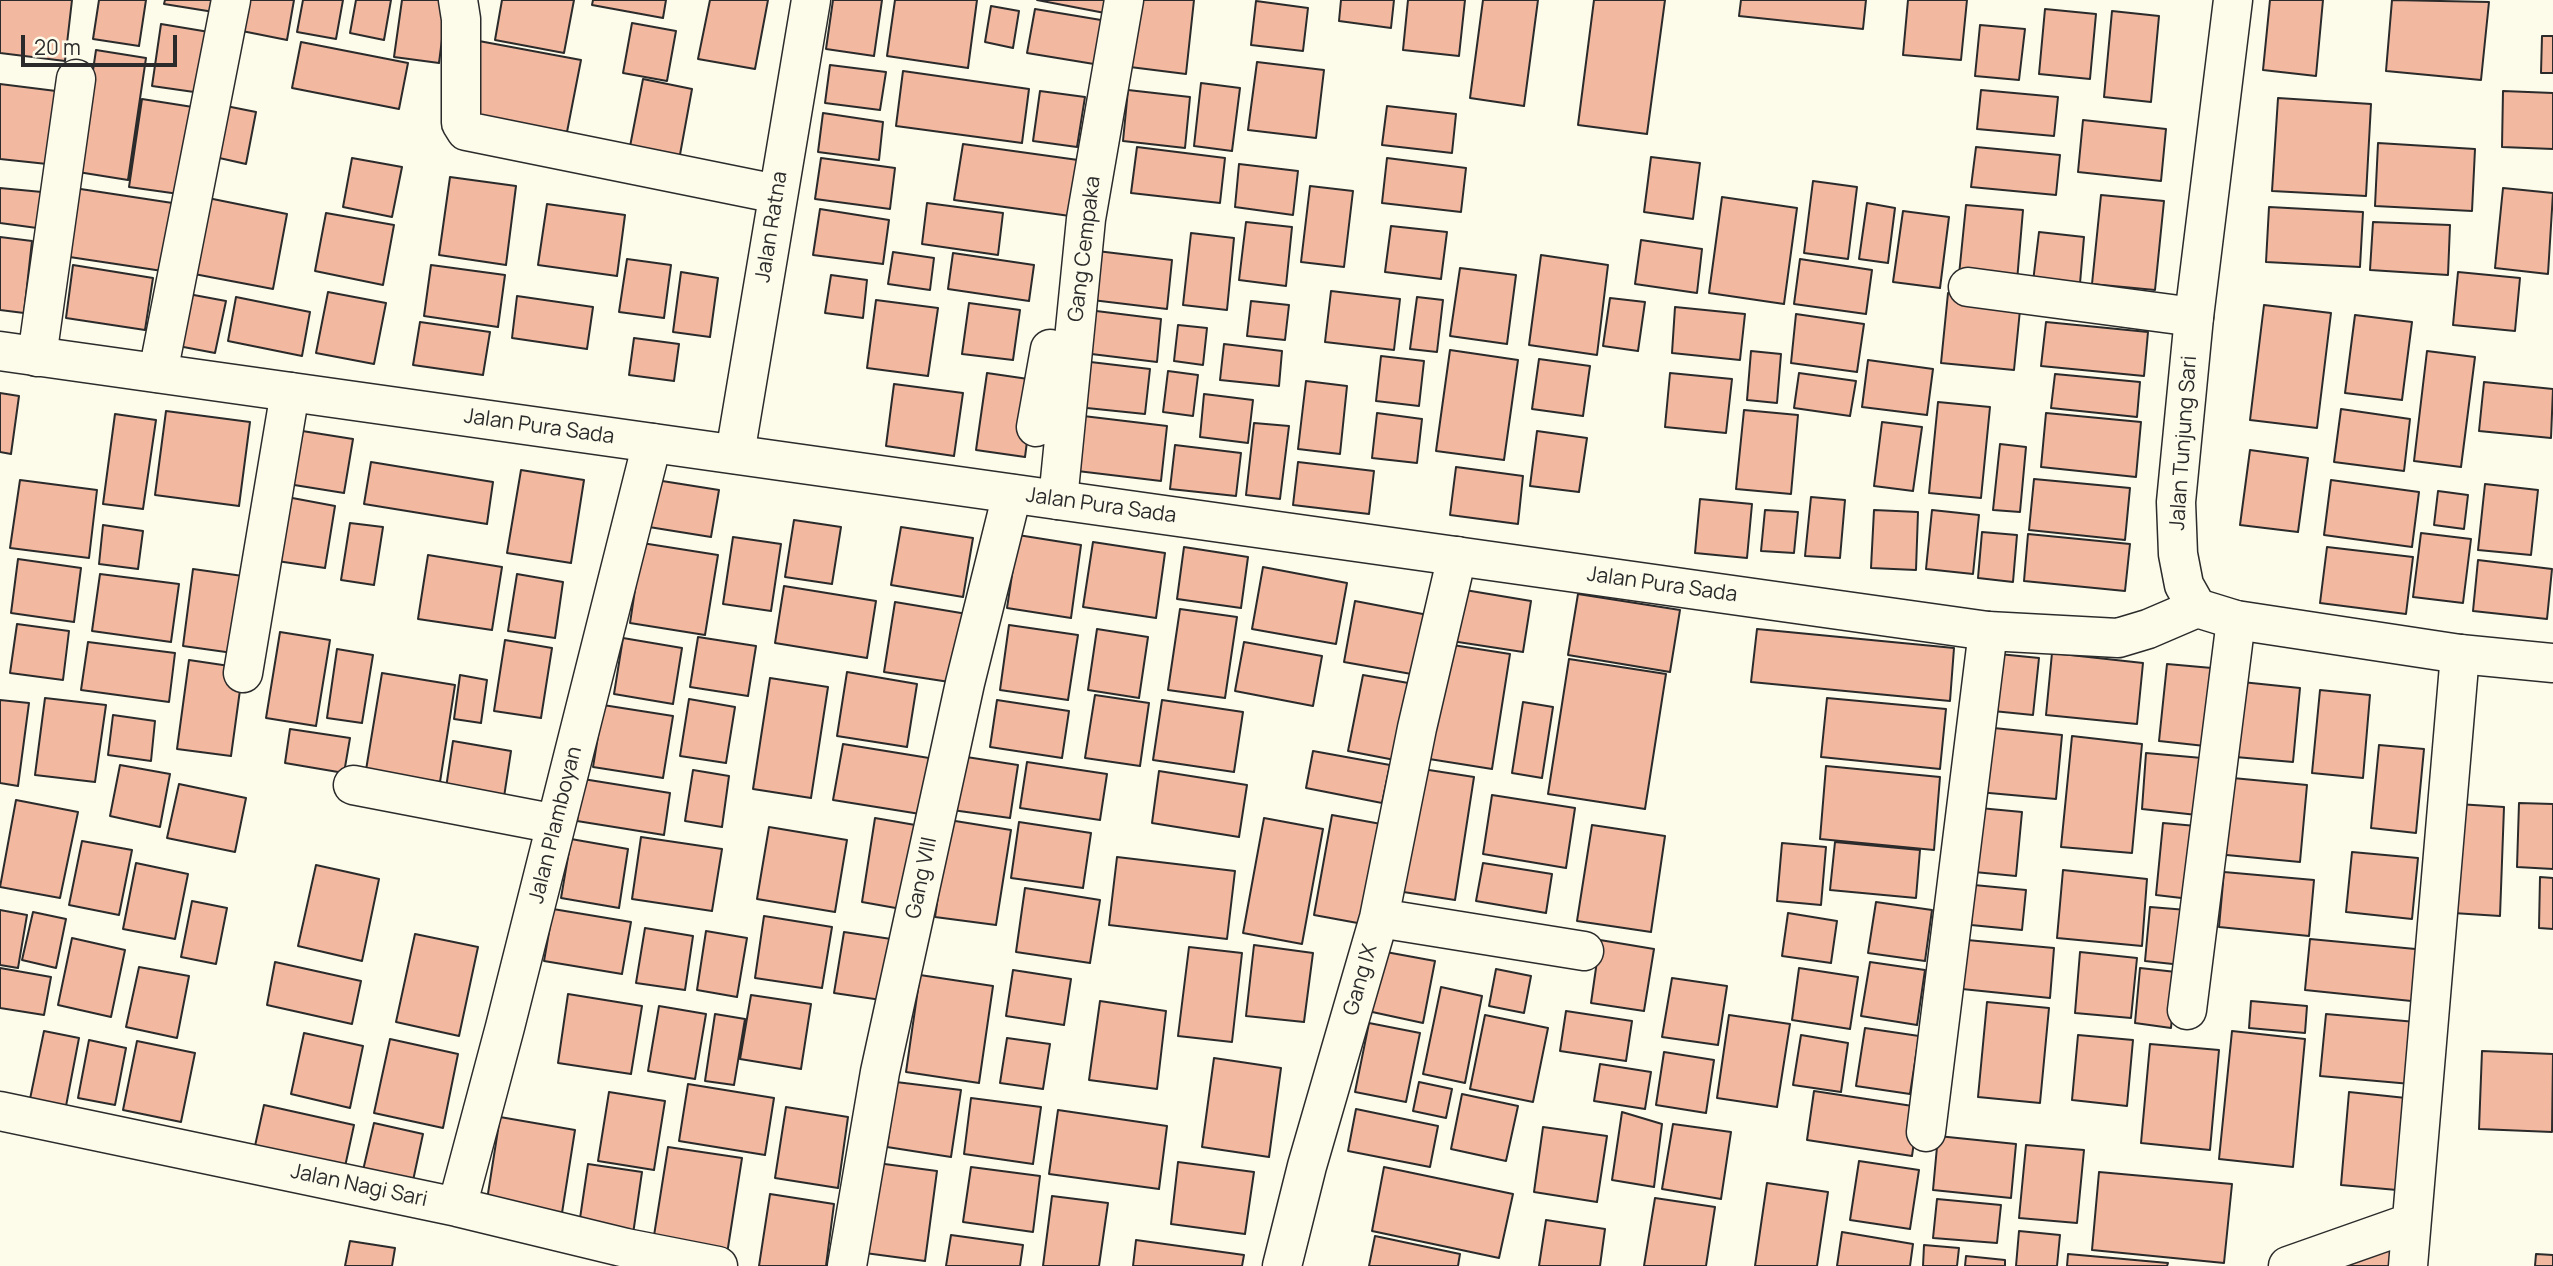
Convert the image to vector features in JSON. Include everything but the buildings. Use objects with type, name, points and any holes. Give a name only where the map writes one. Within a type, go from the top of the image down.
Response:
[{"type":"street","points":[[158,373],[231,0]]},
{"type":"street","points":[[458,0],[461,19],[461,123],[466,131],[777,194]]},
{"type":"street","name":"Jalan Ratna","points":[[735,454],[811,0]]},
{"type":"street","name":"Gang Cempaka","points":[[1058,500],[1086,219],[1124,0]]},
{"type":"street","name":"Jalan Tunjung Sari","points":[[2197,608],[2185,585],[2178,554],[2176,502],[2194,317],[2233,0]]},
{"type":"street","points":[[37,356],[76,79]]},
{"type":"street","name":"Gang Cempaka","points":[[1036,427],[1065,271]]},
{"type":"street","points":[[1968,287],[2194,317]]},
{"type":"street","name":"Jalan Pura Sada","points":[[0,351],[1988,631],[2118,638],[2148,629],[2197,608]]},
{"type":"street","points":[[243,673],[290,392]]},
{"type":"street","name":"Jalan Plamboyan","points":[[457,1207],[652,443]]},
{"type":"street","name":"Gang VIII","points":[[846,1266],[883,1058],[962,697],[1012,494]]},
{"type":"street","name":"Gang IX","points":[[1282,1266],[1307,1166],[1379,918],[1417,728],[1457,556]]},
{"type":"street","points":[[1381,817],[1460,594]]},
{"type":"street","points":[[2197,608],[2236,620],[2460,654],[2553,663]]},
{"type":"street","points":[[2187,1010],[2236,620]]},
{"type":"street","points":[[1926,1132],[1988,631]]},
{"type":"street","points":[[2408,1266],[2460,654]]},
{"type":"street","points":[[354,785],[556,824]]},
{"type":"street","points":[[1379,918],[1584,951]]},
{"type":"street","name":"Jalan Nagi Sari","points":[[0,1111],[457,1207],[626,1248],[718,1266]]},
{"type":"street","points":[[2288,1266],[2410,1223]]}]
